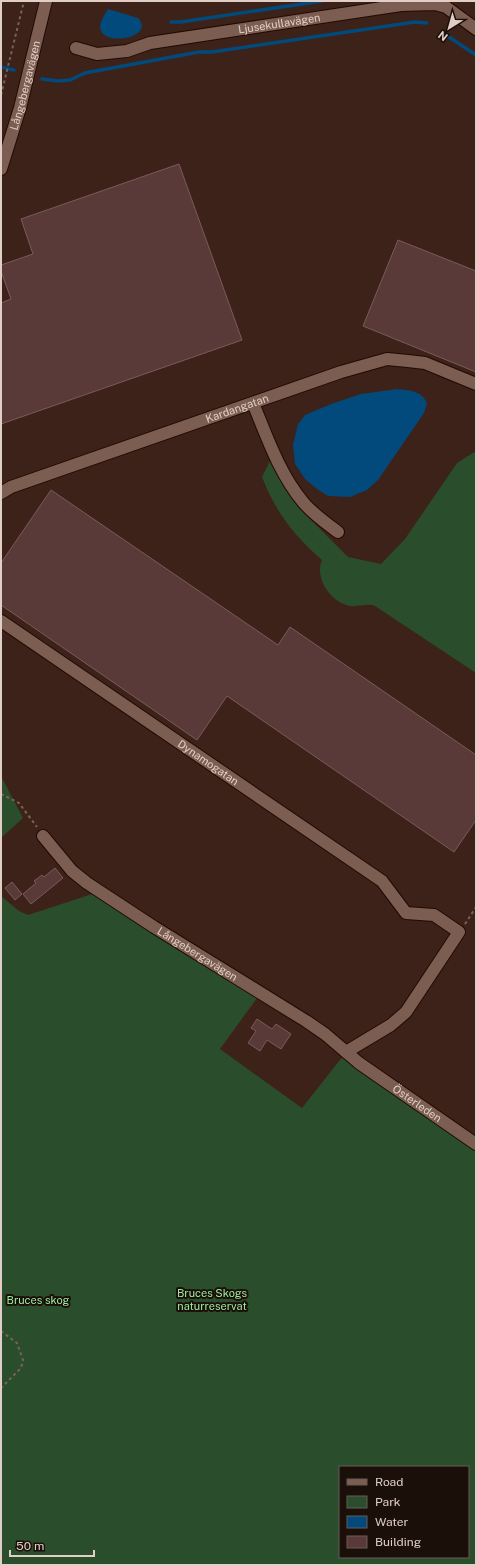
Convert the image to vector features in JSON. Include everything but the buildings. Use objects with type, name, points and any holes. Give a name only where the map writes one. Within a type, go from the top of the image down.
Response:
[{"type":"street","name":"Långebergavägen","points":[[1,169],[20,108],[46,1]]},
{"type":"street","name":"Ljusekullavägen","points":[[76,48],[97,54],[127,51],[150,43],[400,5],[435,4],[446,7],[476,29]]},
{"type":"street","name":"Kardangatan","points":[[1,493],[11,487],[341,372],[387,359],[425,363],[476,384]]},
{"type":"street","points":[[253,403],[279,467],[302,502],[338,532]]},
{"type":"street","name":"Dynamogatan","points":[[1,621],[382,881],[406,913],[434,915],[459,932]]},
{"type":"street","name":"Långebergavägen","points":[[43,836],[66,864],[82,879],[154,927],[306,1021],[359,1063]]},
{"type":"street","points":[[346,1052],[391,1025],[406,1012],[459,932]]},
{"type":"street","name":"Österleden","points":[[359,1063],[476,1144]]},
{"type":"path","points":[[1,95],[24,1]]},
{"type":"path","points":[[1,794],[19,803],[43,836]]},
{"type":"path","points":[[459,932],[476,907]]},
{"type":"path","points":[[1,1331],[17,1343],[22,1360],[21,1368],[1,1388]]},
{"type":"green space","points":[[476,451],[476,673],[375,606],[350,606],[336,600],[322,582],[320,567],[322,560],[303,542],[286,522],[273,501],[262,477],[270,461],[300,509],[348,557],[381,564],[405,539],[457,463]]},
{"type":"green space","points":[[1,776],[23,818],[1,838]]},
{"type":"green space","name":"Bruces Skogs naturreservat","points":[[92,894],[257,998],[220,1049],[302,1108],[343,1056],[476,1147],[476,1565],[1,1565],[1,896],[19,911],[28,915]]},
{"type":"water","points":[[108,9],[138,18],[142,25],[140,30],[134,35],[117,39],[102,33],[100,26]]},
{"type":"water","points":[[397,389],[418,394],[425,399],[427,403],[424,413],[378,480],[367,490],[350,497],[328,496],[305,479],[295,464],[293,445],[298,424],[305,415],[361,394]]},
{"type":"waterway","points":[[171,22],[181,22],[322,1]]},
{"type":"waterway","points":[[42,79],[58,81],[70,80],[85,73],[199,52],[212,52],[415,22],[427,23]]},
{"type":"waterway","points":[[446,35],[476,55]]},
{"type":"waterway","points":[[1,67],[14,70]]},
{"type":"park label","name":"Bruces skog","points":[[38,1300]]}]
